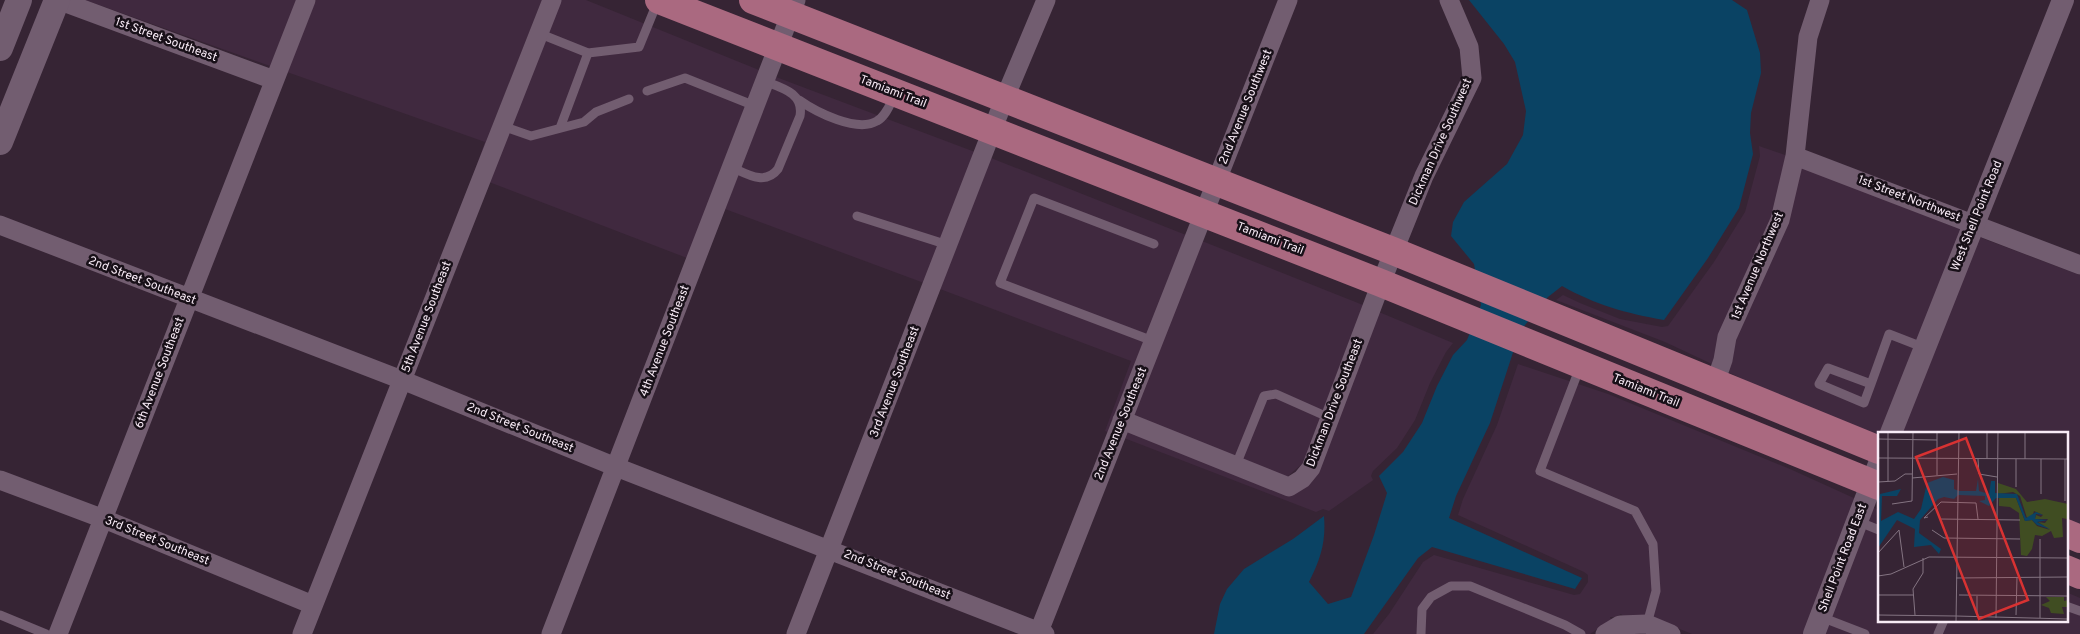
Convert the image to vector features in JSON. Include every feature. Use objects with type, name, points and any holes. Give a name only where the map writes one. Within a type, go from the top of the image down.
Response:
[{"type":"main road","points":[[0,142],[57,0]]},
{"type":"main road","name":"Tamiami Trail","points":[[658,0],[1204,213],[1581,364],[1876,478]]},
{"type":"main road","points":[[752,0],[794,7],[1004,100],[1393,252],[1878,450]]},
{"type":"main road","points":[[0,48],[13,8]]},
{"type":"main road","points":[[2068,534],[2080,539]]},
{"type":"street","name":"1st Street Southeast","points":[[57,0],[274,80]]},
{"type":"street","name":"6th Avenue Southeast","points":[[58,634],[306,0]]},
{"type":"street","name":"5th Avenue Southeast","points":[[302,634],[552,0]]},
{"type":"street","name":"3rd Avenue Southeast","points":[[796,634],[1004,100],[1046,0]]},
{"type":"street","name":"2nd Avenue Southwest","points":[[1204,213],[1288,0]]},
{"type":"street","name":"Dickman Drive Southwest","points":[[1380,283],[1424,176],[1472,78],[1469,46],[1449,0]]},
{"type":"street","name":"1st Avenue Northwest","points":[[1715,383],[1723,360],[1727,337],[1780,220],[1795,156],[1808,37],[1820,0]]},
{"type":"street","name":"West Shell Point Road","points":[[1891,432],[2063,0]]},
{"type":"street","name":"4th Avenue Southeast","points":[[551,634],[794,7]]},
{"type":"street","name":"1st Street Northwest","points":[[1795,156],[2080,265]]},
{"type":"street","name":"2nd Avenue Southeast","points":[[1041,633],[1122,420],[1204,213]]},
{"type":"street","name":"2nd Street Southeast","points":[[0,225],[402,380],[616,467],[1041,633]]},
{"type":"street","name":"Dickman Drive Southeast","points":[[1122,420],[1289,487],[1302,479],[1311,468],[1380,283]]},
{"type":"street","name":"Shell Point Road East","points":[[1817,625],[1857,520],[1876,478]]},
{"type":"street","name":"3rd Street Southeast","points":[[0,480],[104,519],[313,605]]},
{"type":"street","points":[[1605,634],[1620,625],[1647,624],[1671,634]]},
{"type":"lane","points":[[538,33],[588,52],[639,47],[658,0]]},
{"type":"lane","points":[[560,128],[588,52]]},
{"type":"lane","points":[[647,91],[685,78],[755,106]]},
{"type":"lane","points":[[764,81],[787,90],[810,107],[854,124],[868,124],[877,121],[884,115],[896,93]]},
{"type":"lane","points":[[502,126],[531,136],[584,122],[596,112],[629,99]]},
{"type":"lane","points":[[731,167],[757,177],[765,178],[772,176],[778,169],[800,116],[799,100]]},
{"type":"lane","points":[[1153,341],[1000,284],[1034,198],[1154,244]]},
{"type":"lane","points":[[857,216],[948,245]]},
{"type":"lane","points":[[1871,384],[1828,368],[1819,384],[1864,403],[1871,384],[1889,334],[1925,348]]},
{"type":"lane","points":[[1581,364],[1540,471],[1636,511],[1653,544],[1656,591],[1647,624]]},
{"type":"lane","points":[[1236,465],[1264,396],[1276,394],[1330,418]]},
{"type":"lane","points":[[1857,520],[1878,530]]},
{"type":"lane","points":[[1420,634],[1422,609],[1431,597],[1451,586],[1470,586],[1576,633]]},
{"type":"lane","points":[[2068,607],[2080,611]]},
{"type":"lane","points":[[0,615],[46,634]]},
{"type":"lane","points":[[1938,634],[1943,622]]},
{"type":"lane","points":[[1817,625],[1865,634]]},
{"type":"shaded area","points":[[85,0],[297,0],[270,66]]},
{"type":"shaded area","points":[[316,0],[542,0],[473,175],[485,142],[287,72]]},
{"type":"shaded area","points":[[561,0],[586,0],[759,70],[687,258],[489,182]]},
{"type":"shaded area","points":[[776,77],[975,152],[924,283],[725,209]]},
{"type":"shaded area","points":[[1759,146],[1785,155],[1785,160],[1772,217],[1712,364],[1665,342],[1556,300],[1563,295],[1620,319],[1662,327],[1668,326],[1714,262],[1745,212],[1760,156]]},
{"type":"shaded area","points":[[991,158],[1186,235],[1108,432],[1105,431],[1131,361],[940,289]]},
{"type":"shaded area","points":[[1801,167],[1962,230],[1882,432],[1878,432],[1878,439],[1778,396],[1728,372],[1735,340]]},
{"type":"shaded area","points":[[1979,237],[2080,275],[2080,525],[2068,520],[2068,432],[1901,432]]},
{"type":"shaded area","points":[[1202,241],[1363,305],[1303,463],[1287,477],[1133,416]]},
{"type":"shaded area","points":[[1379,312],[1453,343],[1446,352],[1430,383],[1415,420],[1397,448],[1373,471],[1371,476],[1373,480],[1329,511],[1323,509],[1316,512],[1124,438],[1127,430],[1296,493]]},
{"type":"shaded area","points":[[1518,364],[1608,394],[1790,469],[1856,499],[1805,634],[1692,634],[1650,617],[1624,617],[1621,614],[1616,617],[1610,617],[1611,620],[1590,634],[1373,634],[1389,614],[1423,562],[1434,555],[1574,595],[1580,594],[1588,582],[1588,575],[1584,572],[1458,515],[1463,499],[1497,425]]},
{"type":"shaded area","points":[[1872,507],[1878,510],[1878,622],[2068,622],[2068,593],[2080,598],[2080,634],[1824,634]]},
{"type":"water","points":[[1469,0],[1732,0],[1747,10],[1760,53],[1761,73],[1751,113],[1750,133],[1753,154],[1739,208],[1708,258],[1664,320],[1611,308],[1562,286],[1548,297],[1520,331],[1490,423],[1456,496],[1449,518],[1582,578],[1575,589],[1432,547],[1418,558],[1364,634],[1214,634],[1220,604],[1227,589],[1244,569],[1293,539],[1324,516],[1322,550],[1309,582],[1328,604],[1351,597],[1387,493],[1379,476],[1403,452],[1422,423],[1437,386],[1453,355],[1467,340],[1481,305],[1474,264],[1451,236],[1453,222],[1464,202],[1507,164],[1523,135],[1526,111],[1515,62],[1504,44]]}]
